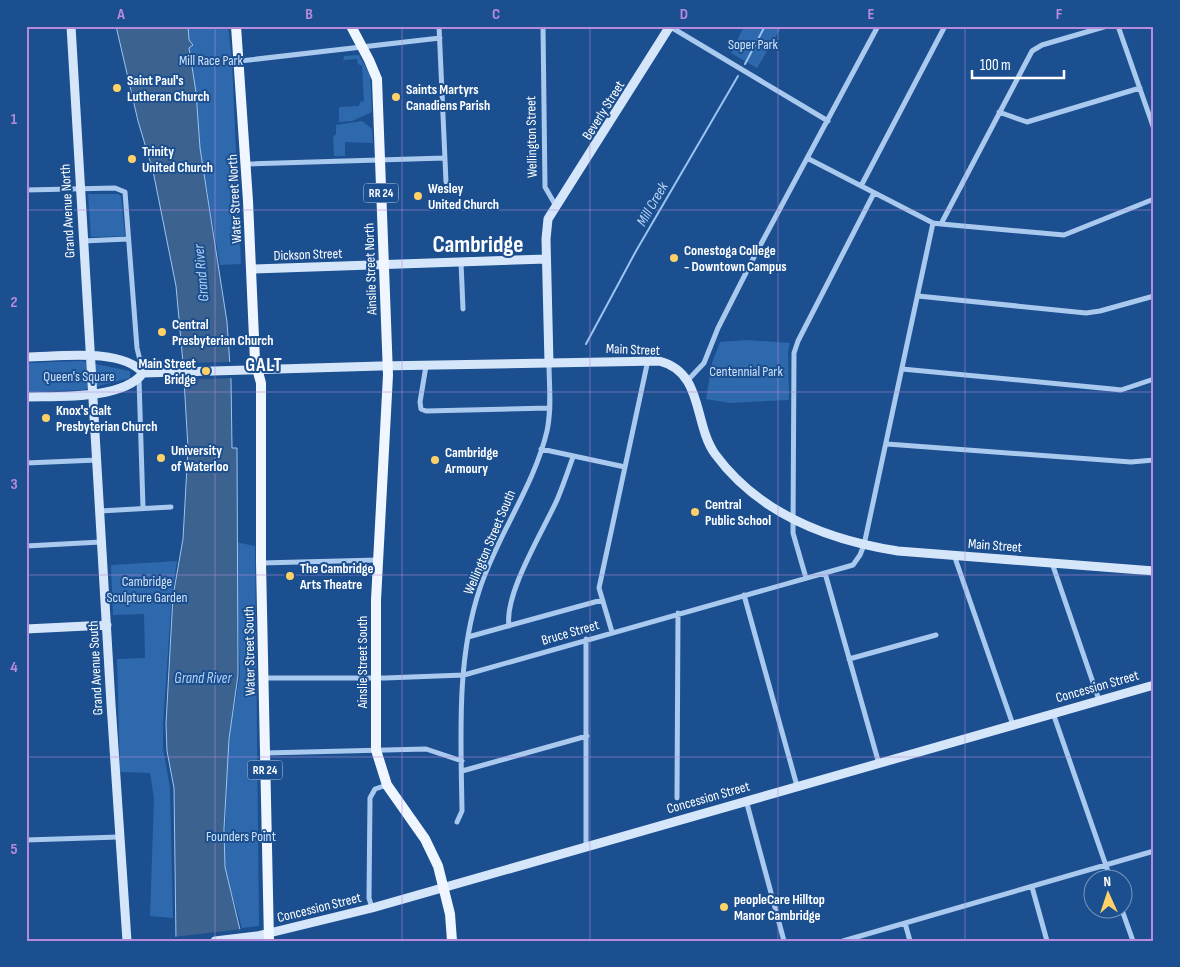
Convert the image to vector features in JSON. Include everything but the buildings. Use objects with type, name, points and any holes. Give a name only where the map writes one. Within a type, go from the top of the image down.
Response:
[{"type":"main road","name":"Grand Avenue North","points":[[71,26],[92,394]]},
{"type":"main road","name":"Water Street North","points":[[236,26],[246,164],[255,361],[258,369]]},
{"type":"main road","name":"Ainslie Street North","points":[[351,26],[376,79],[388,366]]},
{"type":"main road","name":"Beverly Street","points":[[556,206],[591,155],[670,26]]},
{"type":"main road","points":[[549,363],[547,226],[556,206]]},
{"type":"main road","name":"Dickson Street","points":[[251,269],[546,259]]},
{"type":"main road","points":[[26,357],[104,356],[128,363],[141,376],[107,392],[26,397]]},
{"type":"main road","name":"Main Street","points":[[141,376],[179,372],[258,369],[648,360],[668,364],[688,380],[694,391],[705,436],[715,454],[753,494],[794,521],[864,546],[898,551],[1154,571]]},
{"type":"main road","name":"Ainslie Street South","points":[[388,366],[378,560],[375,678],[376,750],[387,785],[425,839],[441,874],[450,914],[452,941]]},
{"type":"main road","name":"Water Street South","points":[[258,369],[262,383],[261,563],[269,937]]},
{"type":"main road","name":"Grand Avenue South","points":[[92,394],[127,941]]},
{"type":"main road","points":[[26,629],[107,625]]},
{"type":"main road","name":"Concession Street","points":[[215,941],[244,937],[269,937],[1154,685]]},
{"type":"street","points":[[439,26],[446,182]]},
{"type":"street","name":"Wellington Street","points":[[543,26],[545,187],[556,206]]},
{"type":"street","points":[[670,26],[828,121]]},
{"type":"street","points":[[688,380],[704,363],[718,328],[878,26]]},
{"type":"street","points":[[861,186],[945,26]]},
{"type":"street","points":[[941,224],[1028,56],[1037,47],[1107,26]]},
{"type":"street","points":[[1118,26],[1154,129]]},
{"type":"street","points":[[240,61],[440,38]]},
{"type":"street","points":[[1000,112],[1026,122],[1140,88]]},
{"type":"street","points":[[246,164],[445,158]]},
{"type":"street","points":[[807,158],[933,223],[941,224],[1064,235],[1154,198]]},
{"type":"street","points":[[26,190],[121,189],[126,197],[137,348],[141,376],[143,508]]},
{"type":"street","points":[[806,578],[793,533],[796,347],[874,193]]},
{"type":"street","points":[[864,546],[933,223]]},
{"type":"street","points":[[83,241],[128,239]]},
{"type":"street","points":[[461,262],[463,310]]},
{"type":"street","points":[[918,296],[1086,313],[1154,296]]},
{"type":"street","points":[[612,632],[599,588],[648,360]]},
{"type":"street","name":"Wellington Street South","points":[[457,822],[462,811],[464,675],[473,612],[487,568],[541,449],[550,408],[549,363]]},
{"type":"street","points":[[426,366],[420,402],[421,408],[426,411],[550,408]]},
{"type":"street","points":[[902,369],[1112,390],[1121,390],[1154,378]]},
{"type":"street","points":[[887,444],[1131,462],[1154,460]]},
{"type":"street","points":[[541,449],[625,466]]},
{"type":"street","points":[[509,626],[508,619],[512,600],[558,498],[573,456]]},
{"type":"street","points":[[26,463],[97,460]]},
{"type":"street","points":[[100,511],[171,507]]},
{"type":"street","points":[[26,546],[102,542]]},
{"type":"street","name":"Bruce Street","points":[[264,678],[375,678],[464,675],[852,564],[860,555],[864,546]]},
{"type":"street","points":[[954,555],[1013,724]]},
{"type":"street","points":[[261,563],[378,560]]},
{"type":"street","points":[[1052,563],[1099,700]]},
{"type":"street","points":[[824,573],[878,764]]},
{"type":"street","points":[[744,595],[797,786]]},
{"type":"street","points":[[468,637],[602,600]]},
{"type":"street","points":[[677,798],[678,613]]},
{"type":"street","points":[[849,659],[936,634]]},
{"type":"street","points":[[586,639],[586,847]]},
{"type":"street","points":[[1053,713],[1108,870]]},
{"type":"street","points":[[462,772],[587,736]]},
{"type":"street","points":[[265,753],[426,749],[462,761]]},
{"type":"street","points":[[372,908],[369,898],[370,798],[375,789],[387,785]]},
{"type":"street","points":[[746,800],[784,941]]},
{"type":"street","points":[[26,840],[119,837]]},
{"type":"street","points":[[843,941],[1154,851]]},
{"type":"street","points":[[1032,887],[1047,941]]},
{"type":"street","points":[[1126,920],[1133,941]]},
{"type":"street","points":[[905,923],[910,941]]},
{"type":"green space","name":"Mill Race Park","points":[[188,26],[228,26],[232,61],[241,264],[220,265],[200,148],[196,92],[189,48],[192,45],[189,40]]},
{"type":"green space","name":"Soper Park","points":[[744,26],[782,26],[757,68],[731,53]]},
{"type":"green space","points":[[359,55],[370,75],[372,112],[352,121],[339,122],[339,107],[359,106],[360,102],[364,101],[362,66],[358,64],[357,59],[344,60],[343,64],[344,56]]},
{"type":"green space","points":[[362,121],[372,129],[373,143],[345,142],[345,156],[334,156],[333,137],[336,134],[336,125]]},
{"type":"green space","points":[[88,194],[118,194],[121,196],[125,236],[91,237]]},
{"type":"green space","name":"Centennial Park","points":[[746,340],[790,343],[788,350],[789,400],[730,403],[706,399],[712,363],[720,342]]},
{"type":"green space","name":"Queen's Square","points":[[81,361],[130,371],[130,378],[83,390],[26,392],[26,363]]},
{"type":"green space","name":"Founders Point","points":[[235,542],[255,546],[259,926],[242,928],[224,867],[228,743],[240,674]]},
{"type":"green space","name":"Cambridge Sculpture Garden","points":[[177,561],[172,594],[163,724],[163,748],[170,788],[173,918],[150,916],[154,798],[150,773],[120,772],[117,659],[145,658],[144,614],[113,615],[111,565]]},
{"type":"water","name":"Grand River","points":[[116,26],[188,26],[189,40],[193,45],[189,48],[196,92],[200,148],[227,322],[231,380],[232,448],[237,448],[238,675],[229,739],[224,829],[225,867],[241,934],[176,941],[174,788],[167,751],[166,724],[173,596],[183,539],[188,448],[183,363],[176,286],[153,171],[138,121]]},
{"type":"pier","name":"Main Street Bridge","points":[[232,362],[233,378],[181,380],[181,363]]},
{"type":"pier","points":[[243,929],[246,941],[173,941],[173,937]]},
{"type":"waterway","name":"Mill Creek","points":[[745,64],[765,26]]},
{"type":"waterway","name":"Mill Creek","points":[[586,344],[636,251],[738,76]]},
{"type":"place","name":"Saint Paul's Lutheran Church","points":[[117,88]]},
{"type":"place","name":"Saints Martyrs Canadiens Parish","points":[[396,97]]},
{"type":"place","name":"Trinity United Church","points":[[132,159]]},
{"type":"place","name":"Wesley United Church","points":[[418,196]]},
{"type":"place","name":"Conestoga College - Downtown Campus","points":[[674,258]]},
{"type":"place","name":"Central Presbyterian Church","points":[[162,332]]},
{"type":"place","name":"Main Street Bridge","points":[[206,371]]},
{"type":"place","name":"Knox's Galt Presbyterian Church","points":[[46,418]]},
{"type":"place","name":"University of Waterloo","points":[[161,458]]},
{"type":"place","name":"Cambridge Armoury","points":[[435,460]]},
{"type":"place","name":"Central Public School","points":[[695,512]]},
{"type":"place","name":"The Cambridge Arts Theatre","points":[[290,576]]},
{"type":"place","name":"peopleCare Hilltop Manor Cambridge","points":[[724,907]]},
{"type":"district","name":"Cambridge","points":[[478,244]]},
{"type":"district","name":"GALT","points":[[264,364]]}]
